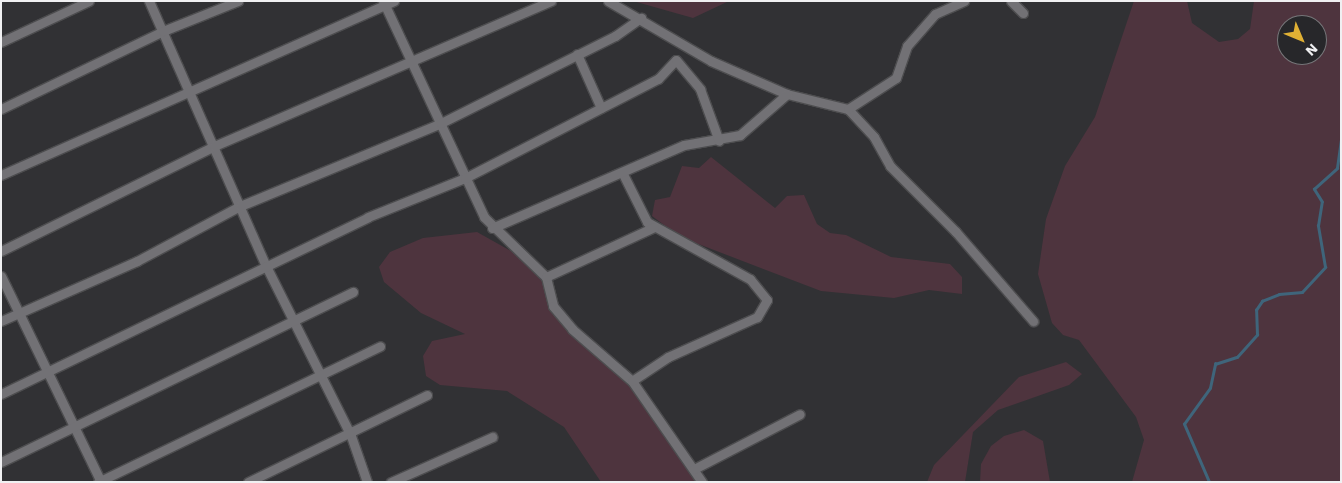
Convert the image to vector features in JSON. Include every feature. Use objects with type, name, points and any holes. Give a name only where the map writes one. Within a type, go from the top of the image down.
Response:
[{"type":"street","points":[[1,42],[89,1]]},
{"type":"street","points":[[149,1],[266,266],[350,436],[367,482]]},
{"type":"street","points":[[1,109],[163,31],[238,1]]},
{"type":"street","points":[[1,176],[188,90],[316,39],[384,3],[394,1]]},
{"type":"street","points":[[1,251],[214,146],[551,1]]},
{"type":"street","points":[[608,1],[641,18],[687,48],[786,94],[848,109],[874,137],[890,166],[956,232],[1033,321]]},
{"type":"street","points":[[848,109],[896,78],[907,46],[929,20],[964,1]]},
{"type":"street","points":[[1011,1],[1023,13]]},
{"type":"street","points":[[384,3],[465,178],[492,228],[546,277],[553,306],[632,381],[702,482]]},
{"type":"street","points":[[1,321],[137,261],[240,206],[441,123],[622,32],[641,18]]},
{"type":"street","points":[[1,394],[266,266],[465,178],[658,79],[687,48]]},
{"type":"street","points":[[577,54],[601,108]]},
{"type":"street","points":[[676,60],[700,89],[719,141]]},
{"type":"street","points":[[492,228],[623,174],[684,145],[719,141],[752,127],[786,94]]},
{"type":"street","points":[[623,174],[642,216],[654,227],[750,279],[767,300],[757,317],[668,357],[632,381]]},
{"type":"street","points":[[546,277],[654,227]]},
{"type":"street","points":[[1,276],[76,426],[100,481],[320,373],[380,346]]},
{"type":"street","points":[[1,462],[353,292]]},
{"type":"street","points":[[248,482],[350,436],[427,395]]},
{"type":"street","points":[[694,469],[800,414]]},
{"type":"street","points":[[391,482],[492,437]]},
{"type":"shaded area","points":[[633,1],[729,1],[693,18]]},
{"type":"shaded area","points":[[1134,1],[1187,1],[1192,23],[1219,42],[1238,39],[1250,29],[1254,1],[1341,1],[1341,482],[1132,482],[1144,440],[1136,417],[1079,340],[1063,335],[1052,323],[1038,274],[1046,219],[1065,166],[1095,117]]},
{"type":"shaded area","points":[[711,157],[775,208],[787,196],[804,195],[817,224],[830,233],[846,235],[891,257],[950,264],[962,277],[962,294],[929,290],[894,298],[821,291],[680,237],[652,216],[655,200],[670,197],[682,166],[699,168]]},
{"type":"shaded area","points":[[477,232],[520,256],[544,282],[578,336],[631,385],[698,482],[601,482],[564,427],[507,391],[440,385],[426,376],[423,356],[432,341],[465,334],[421,313],[384,282],[379,267],[390,252],[423,238]]},
{"type":"shaded area","points":[[1066,362],[1082,374],[1069,385],[998,410],[973,432],[965,482],[927,482],[934,465],[1019,377]]},
{"type":"shaded area","points":[[1024,430],[1043,441],[1050,482],[980,482],[981,464],[991,446],[1004,436]]},
{"type":"waterway","points":[[1209,482],[1184,424],[1210,388],[1215,364],[1237,357],[1257,335],[1256,310],[1262,301],[1279,294],[1302,292],[1325,267],[1318,226],[1322,202],[1314,189],[1337,168],[1341,140]]}]
